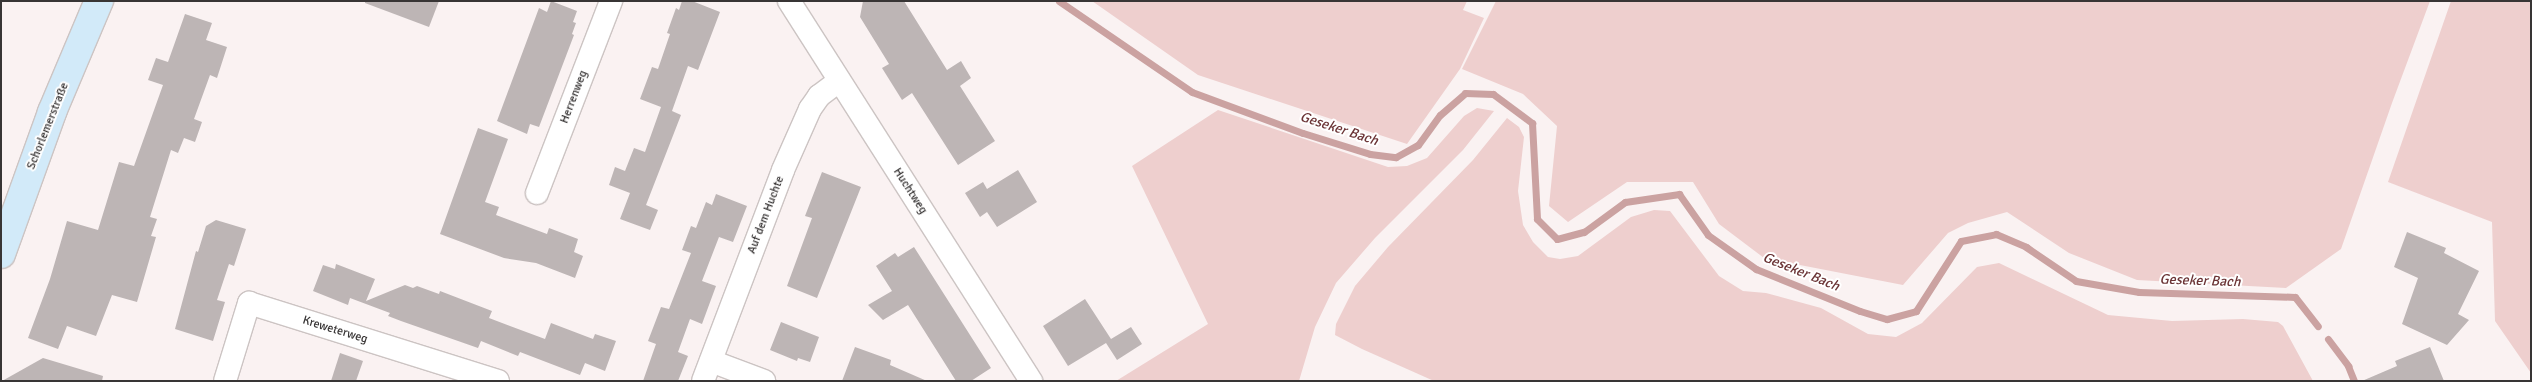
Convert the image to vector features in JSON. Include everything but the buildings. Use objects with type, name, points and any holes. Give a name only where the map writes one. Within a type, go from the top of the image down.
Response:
[{"type":"street","name":"Schorlemerstraße","points":[[1,254],[52,112],[99,1]]},
{"type":"street","name":"Herrenweg","points":[[537,193],[611,1]]},
{"type":"street","name":"Huchtweg","points":[[789,1],[1031,381]]},
{"type":"street","name":"Auf dem Huchte","points":[[764,381],[707,371],[783,170],[810,109],[819,96],[839,81]]},
{"type":"street","name":"Kreweterweg","points":[[224,381],[248,303],[498,381]]},
{"type":"shaded area","points":[[1092,1],[1467,1],[1463,10],[1484,18],[1460,69],[1407,144],[1198,75]]},
{"type":"shaded area","points":[[1496,1],[2430,1],[2341,249],[2286,288],[2137,280],[2069,253],[2007,212],[1968,223],[1948,233],[1903,285],[1764,258],[1719,224],[1693,182],[1627,182],[1568,222],[1549,206],[1557,126],[1523,94],[1462,69]]},
{"type":"shaded area","points":[[2451,1],[2531,1],[2531,373],[2495,321],[2492,222],[2388,182]]},
{"type":"shaded area","points":[[1477,108],[1494,111],[1463,150],[1375,238],[1336,283],[1315,327],[1299,381],[1116,381],[1208,324],[1132,166],[1218,110],[1388,167],[1407,166],[1427,158],[1464,116]]},
{"type":"shaded area","points":[[1507,118],[1519,127],[1524,137],[1518,191],[1523,225],[1533,242],[1548,257],[1560,259],[1578,256],[1631,217],[1654,210],[1670,211],[1719,276],[1743,291],[1766,293],[1821,308],[1868,334],[1896,337],[1922,323],[1977,267],[1999,263],[2108,315],[2172,321],[2243,319],[2278,322],[2283,326],[2313,381],[1434,381],[1335,335],[1336,324],[1355,286],[1388,247],[1473,160]]},
{"type":"waterway","name":"Geseker Bach","points":[[1059,1],[1192,92],[1303,133],[1370,154],[1396,157],[1418,145],[1440,115],[1465,93],[1493,94],[1532,123],[1537,219],[1557,239],[1584,232],[1625,202],[1679,194],[1708,235],[1756,269],[1860,311],[1887,319],[1916,311],[1961,241],[1996,234],[2026,247],[2076,281],[2139,292],[2295,297],[2318,326]]},
{"type":"waterway","name":"Geseker Bach","points":[[2328,339],[2348,366],[2354,381]]}]
